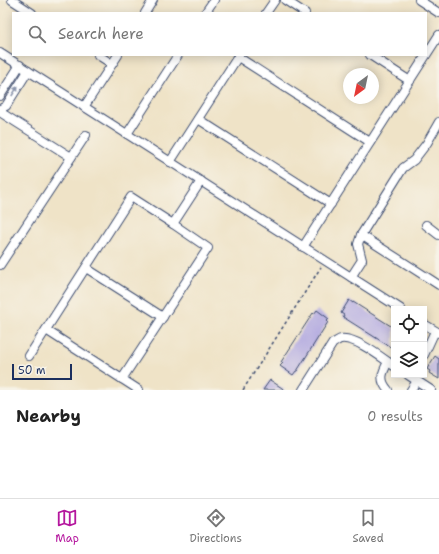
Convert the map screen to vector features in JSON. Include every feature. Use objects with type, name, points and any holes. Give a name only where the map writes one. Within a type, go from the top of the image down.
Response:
[{"type":"street","points":[[12,0],[30,12]]},
{"type":"street","points":[[206,12],[214,0]]},
{"type":"street","points":[[267,12],[275,0]]},
{"type":"street","points":[[285,0],[303,12]]},
{"type":"street","points":[[419,0],[439,13]]},
{"type":"street","points":[[146,12],[151,1]]},
{"type":"street","points":[[427,55],[439,36]]},
{"type":"street","points":[[0,53],[396,306]]},
{"type":"street","points":[[100,56],[112,64]]},
{"type":"street","points":[[84,107],[117,56]]},
{"type":"street","points":[[127,134],[177,56]]},
{"type":"street","points":[[170,162],[238,56],[370,142]]},
{"type":"street","points":[[372,56],[410,81]]},
{"type":"street","points":[[303,247],[426,56]]},
{"type":"street","points":[[0,96],[20,65]]},
{"type":"street","points":[[0,109],[6,106],[28,71]]},
{"type":"street","points":[[0,112],[71,157]]},
{"type":"street","points":[[198,119],[331,204]]},
{"type":"street","points":[[351,277],[362,260],[358,244],[361,235],[403,168],[414,160],[427,143],[439,122]]},
{"type":"street","points":[[0,265],[86,135]]},
{"type":"street","points":[[173,224],[201,181]]},
{"type":"street","points":[[29,356],[131,197],[208,248],[122,379]]},
{"type":"street","points":[[426,225],[439,235]]},
{"type":"street","points":[[361,235],[439,285]]},
{"type":"street","points":[[86,268],[163,317]]},
{"type":"street","points":[[427,327],[437,332],[427,350]]},
{"type":"street","points":[[46,330],[139,390]]},
{"type":"street","points":[[303,390],[333,343],[340,339],[358,342],[391,364],[382,373],[382,380],[388,390]]},
{"type":"street","points":[[411,390],[412,378]]},
{"type":"street","points":[[413,378],[431,390]]},
{"type":"path","points":[[244,390],[325,261]]},
{"type":"building","points":[[349,300],[391,326],[391,347],[343,317],[344,315],[341,313]]},
{"type":"building","points":[[317,310],[329,319],[327,321],[328,322],[293,375],[280,366],[283,363],[281,362],[313,313],[314,314]]},
{"type":"building","points":[[435,356],[439,359],[439,379],[429,373],[430,371],[427,369]]},
{"type":"building","points":[[270,380],[285,390],[263,390]]}]
